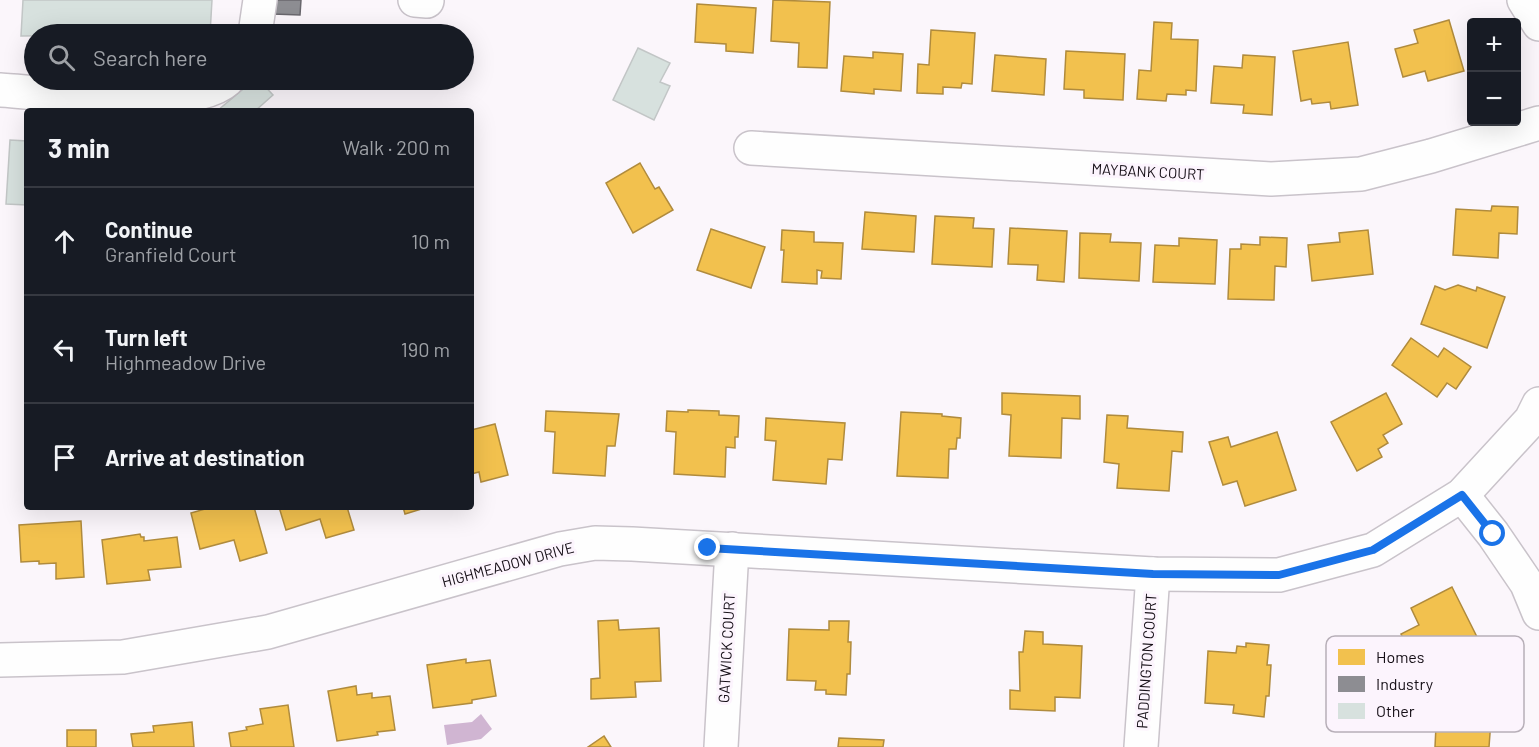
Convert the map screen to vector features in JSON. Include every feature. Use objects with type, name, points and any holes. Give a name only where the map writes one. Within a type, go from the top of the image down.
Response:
[{"type":"street","points":[[256,24],[260,0]]},
{"type":"street","points":[[1524,0],[1539,24]]},
{"type":"street","points":[[0,90],[150,100],[202,94],[210,90]]},
{"type":"street","name":"MAYBANK COURT","points":[[751,148],[1271,179],[1361,174],[1431,156],[1539,123]]},
{"type":"street","name":"HIGHMEADOW DRIVE","points":[[0,660],[123,657],[268,632],[560,549],[596,543],[1153,574],[1279,575],[1373,550],[1462,495],[1531,420],[1539,404]]},
{"type":"street","points":[[1462,495],[1493,534],[1527,584],[1539,613]]},
{"type":"street","name":"GATWICK COURT","points":[[721,747],[732,549]]},
{"type":"street","name":"PADDINGTON COURT","points":[[1141,747],[1153,574]]},
{"type":"shaded area","points":[[481,714],[492,729],[481,739],[447,745],[444,725],[472,722]]},
{"type":"building: Homes","points":[[773,0],[830,2],[827,68],[798,67],[799,43],[771,41]]},
{"type":"building: Homes","points":[[697,4],[756,8],[753,53],[726,51],[726,44],[695,42]]},
{"type":"building: Homes","points":[[1449,20],[1464,71],[1428,81],[1425,71],[1403,77],[1395,49],[1418,43],[1414,30]]},
{"type":"building: Homes","points":[[1154,22],[1172,23],[1171,39],[1198,40],[1196,91],[1186,90],[1186,95],[1167,94],[1166,101],[1137,99],[1139,70],[1151,71]]},
{"type":"building: Homes","points":[[931,30],[975,33],[972,84],[962,83],[961,88],[943,87],[943,94],[917,93],[918,64],[929,65]]},
{"type":"building: Homes","points":[[1348,42],[1358,105],[1331,109],[1330,102],[1312,104],[1311,99],[1301,101],[1293,51]]},
{"type":"building: Homes","points":[[1066,51],[1125,54],[1123,100],[1084,98],[1084,90],[1064,89]]},
{"type":"building: Homes","points":[[873,52],[903,54],[901,91],[874,89],[874,94],[841,91],[844,56],[873,58]]},
{"type":"building: Homes","points":[[995,55],[1046,59],[1044,95],[992,91]]},
{"type":"building: Homes","points":[[1243,55],[1275,57],[1272,115],[1243,113],[1244,105],[1211,103],[1214,66],[1242,68]]},
{"type":"building: Homes","points":[[640,163],[655,189],[659,187],[673,210],[633,233],[606,183]]},
{"type":"building: Homes","points":[[1492,206],[1518,207],[1517,234],[1499,233],[1498,258],[1453,255],[1456,209],[1491,211]]},
{"type":"building: Homes","points":[[865,212],[916,216],[914,252],[862,249]]},
{"type":"building: Homes","points":[[935,216],[974,218],[973,228],[994,229],[992,267],[932,264]]},
{"type":"building: Homes","points":[[1010,228],[1067,231],[1064,282],[1037,280],[1038,265],[1008,264]]},
{"type":"building: Homes","points":[[711,229],[765,247],[751,288],[697,270]]},
{"type":"building: Homes","points":[[782,230],[814,232],[814,242],[843,243],[841,279],[821,278],[822,271],[817,270],[817,284],[782,282],[784,250],[781,250]]},
{"type":"building: Homes","points":[[1368,230],[1373,274],[1312,281],[1308,245],[1340,242],[1339,233]]},
{"type":"building: Homes","points":[[1080,233],[1111,234],[1110,242],[1141,243],[1139,281],[1079,278]]},
{"type":"building: Homes","points":[[1260,237],[1287,238],[1286,267],[1275,266],[1274,300],[1228,299],[1230,249],[1241,249],[1241,244],[1260,245]]},
{"type":"building: Homes","points":[[1179,238],[1217,240],[1215,284],[1153,282],[1155,245],[1179,246]]},
{"type":"building: Homes","points":[[1458,285],[1476,291],[1477,287],[1505,297],[1487,348],[1421,324],[1435,286],[1445,290]]},
{"type":"building: Homes","points":[[1411,338],[1438,357],[1444,348],[1471,367],[1456,389],[1447,383],[1437,397],[1392,365]]},
{"type":"building: Homes","points":[[1002,393],[1080,396],[1080,419],[1062,418],[1061,458],[1009,456],[1011,415],[1002,414]]},
{"type":"building: Homes","points":[[1386,393],[1402,424],[1383,435],[1388,443],[1378,449],[1382,457],[1357,471],[1331,422]]},
{"type":"building: Homes","points":[[688,410],[719,411],[719,415],[739,416],[735,448],[726,447],[725,477],[674,474],[676,432],[666,431],[667,411],[688,412]]},
{"type":"building: Homes","points":[[546,411],[619,414],[615,446],[607,446],[605,476],[553,473],[555,432],[545,431]]},
{"type":"building: Homes","points":[[901,412],[942,414],[942,416],[961,418],[960,438],[957,438],[956,449],[949,449],[948,478],[897,476]]},
{"type":"building: Homes","points":[[1107,415],[1128,416],[1127,428],[1183,432],[1182,452],[1172,451],[1169,491],[1117,488],[1119,464],[1104,462]]},
{"type":"building: Homes","points":[[766,418],[845,423],[842,460],[828,459],[826,484],[773,480],[776,441],[765,440]]},
{"type":"building: Homes","points":[[495,424],[508,475],[481,482],[479,472],[474,473],[474,429]]},
{"type":"building: Homes","points":[[1277,432],[1296,490],[1245,506],[1237,481],[1223,485],[1209,442],[1228,437],[1231,447]]},
{"type":"building: Homes","points":[[202,510],[255,510],[267,553],[240,561],[234,540],[200,549],[191,513]]},
{"type":"building: Homes","points":[[280,510],[348,510],[354,530],[326,538],[320,519],[286,530]]},
{"type":"building: Homes","points":[[404,510],[418,510],[405,514]]},
{"type":"building: Homes","points":[[81,521],[84,577],[56,579],[56,563],[21,562],[19,525]]},
{"type":"building: Homes","points":[[140,534],[144,537],[144,541],[177,537],[181,567],[148,570],[150,580],[107,584],[102,540]]},
{"type":"building: Homes","points":[[1452,587],[1476,636],[1402,636],[1401,634],[1419,625],[1411,608]]},
{"type":"building: Homes","points":[[618,620],[619,630],[659,628],[661,681],[635,682],[636,697],[591,699],[591,679],[600,678],[598,621]]},
{"type":"building: Homes","points":[[829,621],[849,621],[850,674],[847,674],[846,695],[826,694],[826,690],[815,690],[816,681],[787,680],[789,629],[829,630]]},
{"type":"building: Homes","points":[[1025,631],[1043,632],[1043,644],[1082,646],[1080,698],[1055,697],[1055,711],[1010,709],[1010,690],[1020,691],[1019,652],[1023,652]]},
{"type":"building: Homes","points":[[1246,643],[1269,645],[1267,665],[1271,665],[1269,696],[1266,696],[1264,717],[1233,713],[1234,705],[1205,703],[1208,651],[1236,653],[1237,646],[1246,647]]},
{"type":"building: Homes","points":[[466,659],[466,663],[490,660],[496,696],[472,700],[472,703],[433,708],[427,665]]},
{"type":"building: Homes","points":[[356,686],[357,695],[372,693],[372,698],[390,696],[395,730],[337,741],[328,691]]},
{"type":"building: Homes","points":[[288,705],[294,747],[231,747],[229,733],[263,724],[260,709]]},
{"type":"building: Homes","points":[[192,722],[194,747],[133,747],[131,734],[154,732],[153,726]]},
{"type":"building: Homes","points":[[67,730],[96,730],[96,747],[67,747]]},
{"type":"building: Homes","points":[[1436,732],[1490,732],[1489,747],[1435,747]]},
{"type":"building: Homes","points":[[604,736],[611,747],[588,747]]},
{"type":"building: Homes","points":[[839,738],[884,740],[883,747],[838,747]]},
{"type":"building: Industry","points":[[274,0],[301,0],[300,15],[273,14]]},
{"type":"building: Other","points":[[23,0],[212,0],[211,24],[24,24],[24,36],[21,36]]},
{"type":"building: Other","points":[[638,48],[670,63],[660,82],[670,86],[654,120],[613,100]]},
{"type":"building: Other","points":[[242,90],[268,90],[273,95],[258,108],[221,108]]},
{"type":"building: Other","points":[[10,140],[24,141],[24,205],[6,204]]},
{"type":"route","points":[[708,548],[1153,574],[1279,575],[1373,550],[1462,495],[1493,534]]}]
